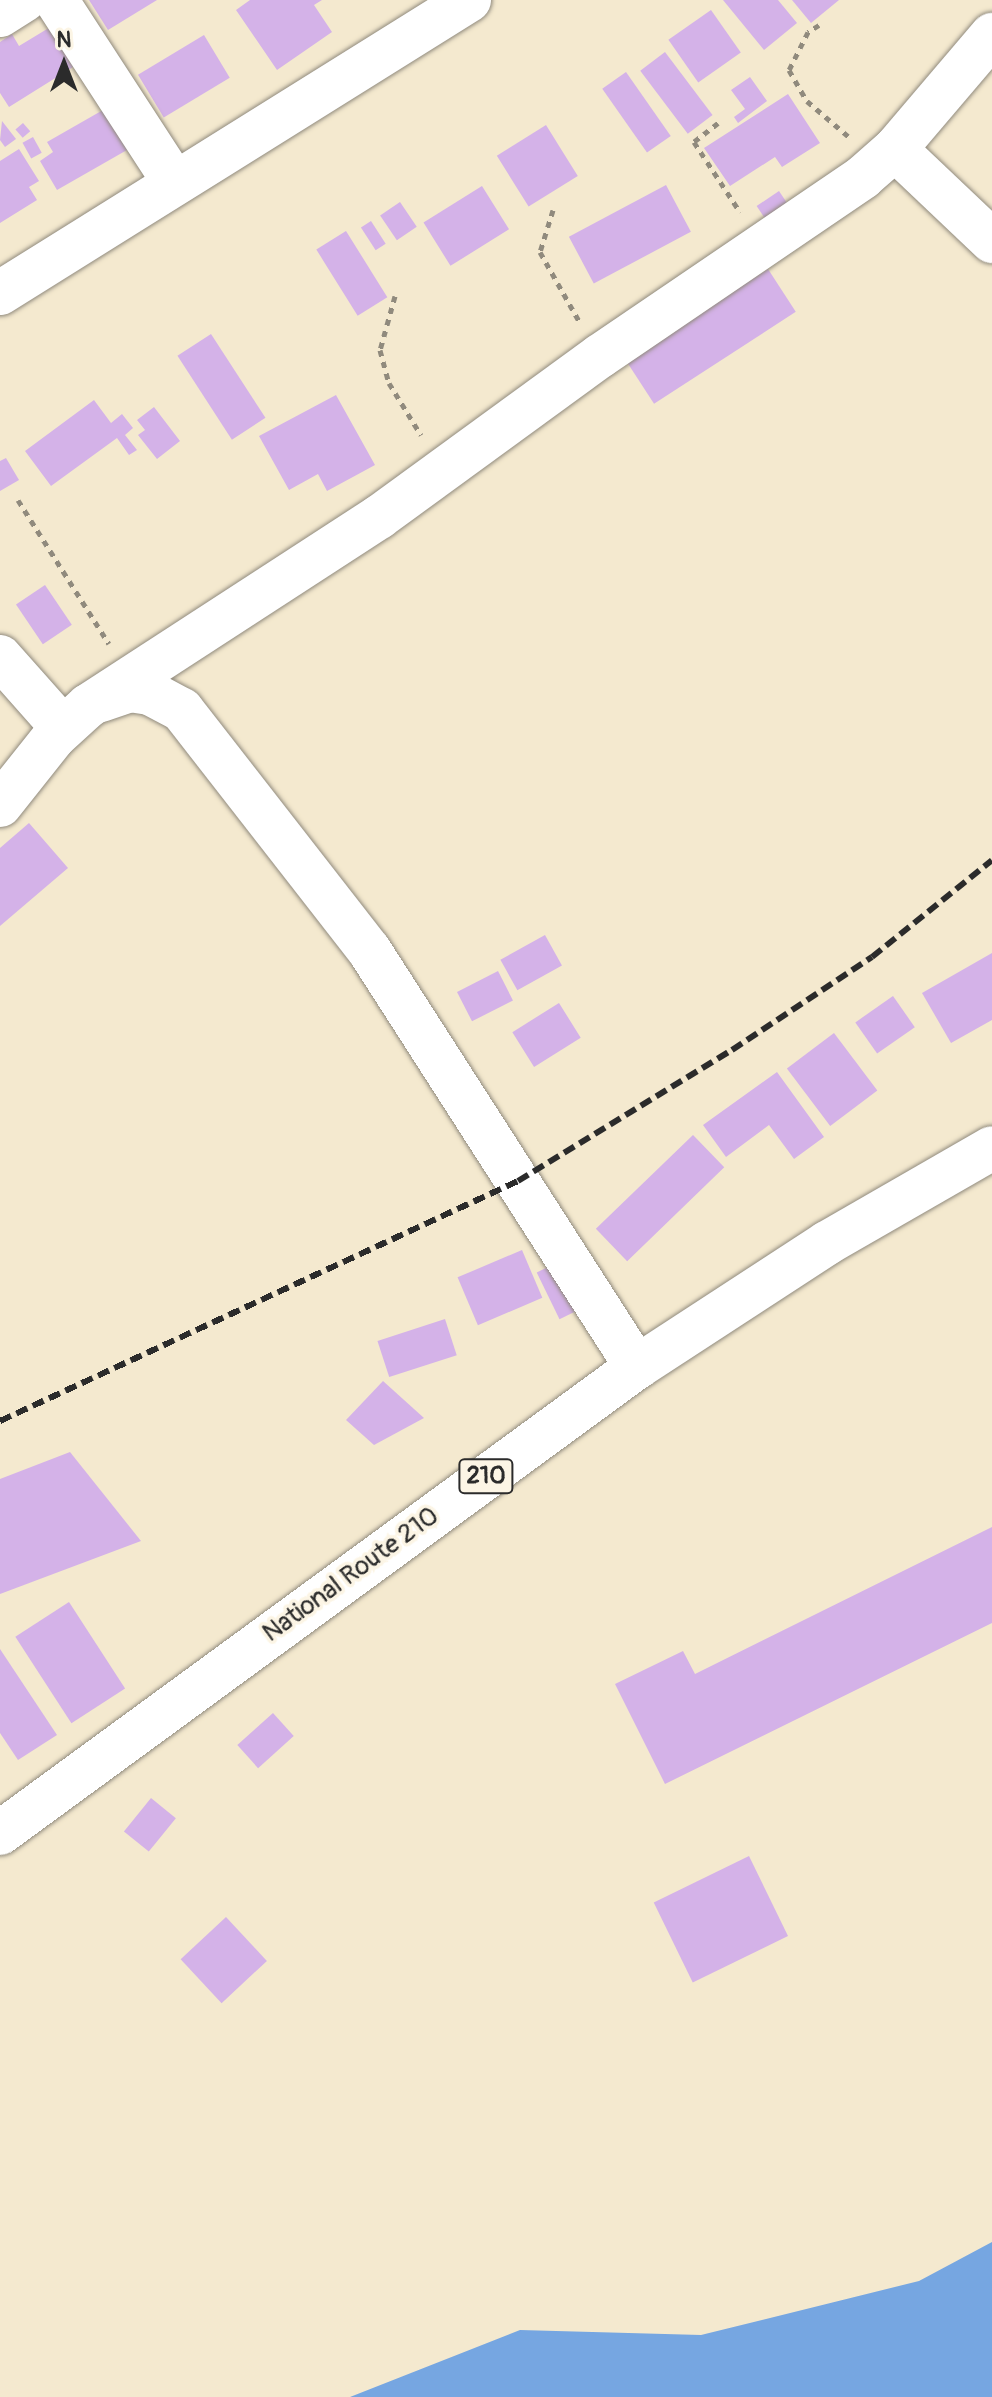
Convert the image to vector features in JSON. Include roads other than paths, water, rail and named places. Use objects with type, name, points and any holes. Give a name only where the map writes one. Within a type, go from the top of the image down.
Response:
[{"type":"main road","points":[[0,15],[24,0]]},
{"type":"main road","points":[[56,0],[175,183]]},
{"type":"main road","points":[[0,293],[469,0]]},
{"type":"main road","points":[[0,805],[75,717],[366,525],[600,356],[863,177],[895,149],[992,35]]},
{"type":"main road","points":[[895,149],[992,241]]},
{"type":"main road","points":[[0,657],[75,717]]},
{"type":"main road","points":[[75,717],[130,690],[150,693],[182,710],[369,950],[637,1367]]},
{"type":"main road","name":"National Route 210","points":[[0,1833],[637,1367],[827,1243],[992,1148]]},
{"type":"water","points":[[992,2242],[992,2397],[350,2397],[520,2330],[701,2335],[919,2281]]},
{"type":"railway","points":[[0,1421],[518,1181],[732,1050],[872,957],[992,860]]}]
